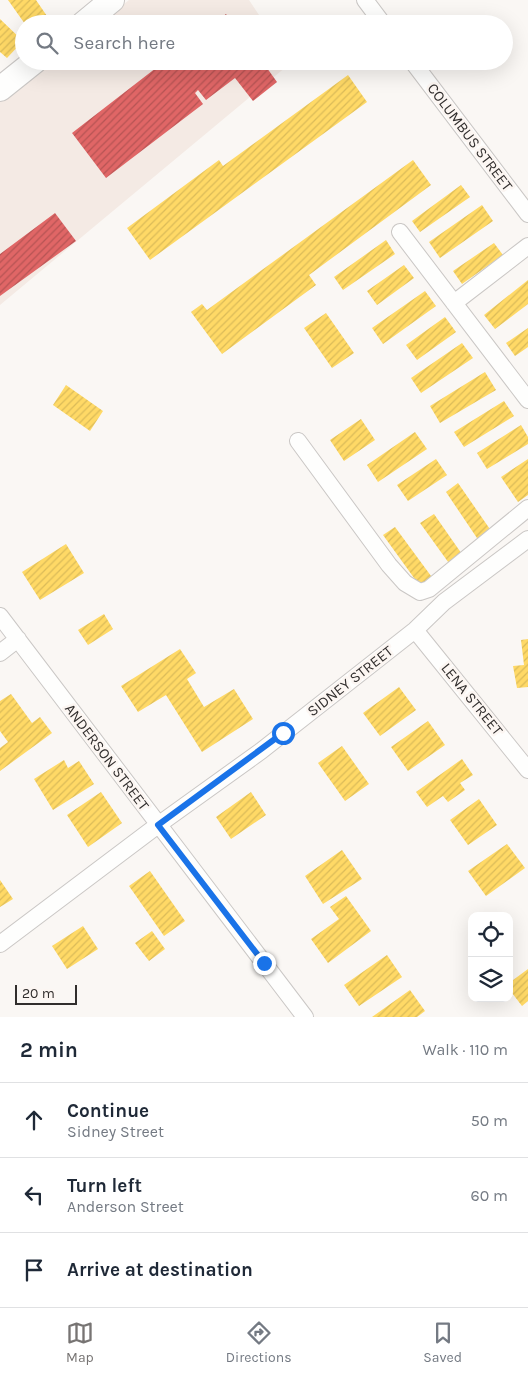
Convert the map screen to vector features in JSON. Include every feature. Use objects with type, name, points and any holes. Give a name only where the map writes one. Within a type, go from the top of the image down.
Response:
[{"type":"main road","points":[[94,15],[112,0]]},
{"type":"main road","points":[[0,89],[24,70]]},
{"type":"street","points":[[365,0],[376,15]]},
{"type":"street","name":"COLUMBUS STREET","points":[[419,70],[528,214]]},
{"type":"street","points":[[400,232],[528,400]]},
{"type":"street","points":[[454,303],[528,246]]},
{"type":"street","points":[[298,441],[389,565],[405,583],[420,592],[429,589],[528,508]]},
{"type":"street","name":"SIDNEY STREET","points":[[0,944],[158,825],[261,751],[415,630],[444,602],[528,539]]},
{"type":"street","name":"ANDERSON STREET","points":[[0,616],[305,1017]]},
{"type":"street","name":"LENA STREET","points":[[415,630],[528,770]]},
{"type":"street","points":[[0,653],[18,639]]},
{"type":"shaded area","points":[[129,0],[249,0],[259,15],[111,15]]},
{"type":"shaded area","points":[[41,70],[282,70],[0,305],[0,102]]},
{"type":"building: Homes","points":[[8,0],[36,0],[46,15],[19,15]]},
{"type":"building: Homes","points":[[0,19],[15,33],[15,50],[7,58],[0,52]]},
{"type":"building: Homes","points":[[348,75],[367,102],[150,260],[127,228],[219,160],[223,166]]},
{"type":"building: Homes","points":[[413,160],[431,185],[309,275],[316,285],[222,354],[191,312],[202,304],[207,310]]},
{"type":"building: Homes","points":[[461,185],[470,197],[420,232],[412,221]]},
{"type":"building: Homes","points":[[482,205],[493,221],[440,258],[429,242]]},
{"type":"building: Homes","points":[[386,240],[395,254],[343,290],[334,277]]},
{"type":"building: Homes","points":[[494,243],[503,255],[462,284],[453,271]]},
{"type":"building: Homes","points":[[404,265],[414,278],[377,305],[367,291]]},
{"type":"building: Homes","points":[[528,280],[528,304],[495,329],[484,315]]},
{"type":"building: Homes","points":[[425,291],[436,306],[383,344],[372,328]]},
{"type":"building: Homes","points":[[326,313],[354,353],[332,368],[304,328]]},
{"type":"building: Homes","points":[[445,317],[456,332],[417,360],[406,345]]},
{"type":"building: Homes","points":[[528,328],[528,347],[515,356],[506,343]]},
{"type":"building: Homes","points":[[462,343],[473,358],[421,393],[411,378]]},
{"type":"building: Homes","points":[[485,372],[496,390],[440,423],[430,406]]},
{"type":"building: Homes","points":[[66,385],[103,411],[90,431],[53,405]]},
{"type":"building: Homes","points":[[504,401],[514,416],[464,447],[454,432]]},
{"type":"building: Homes","points":[[361,419],[375,440],[344,461],[330,440]]},
{"type":"building: Homes","points":[[521,425],[528,437],[528,444],[487,469],[477,453]]},
{"type":"building: Homes","points":[[415,432],[427,449],[378,482],[367,465]]},
{"type":"building: Homes","points":[[436,459],[447,475],[408,501],[397,485]]},
{"type":"building: Homes","points":[[528,459],[528,495],[518,502],[501,477]]},
{"type":"building: Homes","points":[[458,483],[494,535],[481,544],[446,492]]},
{"type":"building: Homes","points":[[434,514],[464,557],[451,566],[420,523]]},
{"type":"building: Homes","points":[[395,527],[434,580],[422,589],[383,535]]},
{"type":"building: Homes","points":[[66,544],[84,573],[40,600],[22,572]]},
{"type":"building: Homes","points":[[104,614],[113,629],[88,645],[78,630]]},
{"type":"building: Homes","points":[[528,639],[528,687],[517,688],[513,666],[524,665],[521,640]]},
{"type":"building: Homes","points":[[180,649],[196,673],[187,679],[204,707],[234,689],[253,719],[202,752],[166,695],[138,712],[121,686]]},
{"type":"building: Homes","points":[[399,687],[416,710],[380,736],[363,713]]},
{"type":"building: Homes","points":[[11,694],[32,723],[40,717],[52,733],[0,771],[0,748],[8,742],[0,731],[0,701]]},
{"type":"building: Homes","points":[[428,721],[445,745],[408,771],[391,747]]},
{"type":"building: Homes","points":[[342,746],[369,784],[345,801],[318,763]]},
{"type":"building: Homes","points":[[462,759],[473,775],[460,783],[465,790],[448,802],[443,796],[427,807],[416,792]]},
{"type":"building: Homes","points":[[64,760],[68,768],[79,761],[94,784],[53,810],[34,779]]},
{"type":"building: Homes","points":[[101,792],[122,823],[88,847],[67,815]]},
{"type":"building: Homes","points":[[251,792],[266,815],[231,839],[216,817]]},
{"type":"building: Homes","points":[[479,799],[497,825],[468,845],[450,820]]},
{"type":"building: Homes","points":[[507,844],[525,868],[486,896],[468,871]]},
{"type":"building: Homes","points":[[342,850],[362,879],[323,904],[305,876]]},
{"type":"building: Homes","points":[[150,871],[185,921],[164,936],[129,886]]},
{"type":"building: Homes","points":[[0,880],[13,899],[0,907]]},
{"type":"building: Homes","points":[[346,896],[371,931],[328,963],[311,939],[339,919],[330,907]]},
{"type":"building: Homes","points":[[83,926],[98,949],[67,969],[52,946]]},
{"type":"building: Homes","points":[[152,931],[165,949],[149,961],[135,943]]},
{"type":"building: Homes","points":[[387,955],[402,977],[359,1006],[344,985]]},
{"type":"building: Homes","points":[[528,969],[528,1001],[522,1006],[513,994],[513,980]]},
{"type":"building: Homes","points":[[410,990],[425,1011],[417,1017],[372,1017]]},
{"type":"building: Shops","points":[[153,70],[268,70],[277,82],[253,101],[235,78],[206,100],[198,90],[195,93],[203,104],[106,178],[72,133]]},
{"type":"building: Shops","points":[[55,213],[76,241],[0,296],[0,254]]},
{"type":"route","points":[[264,963],[158,825],[283,733]]}]
